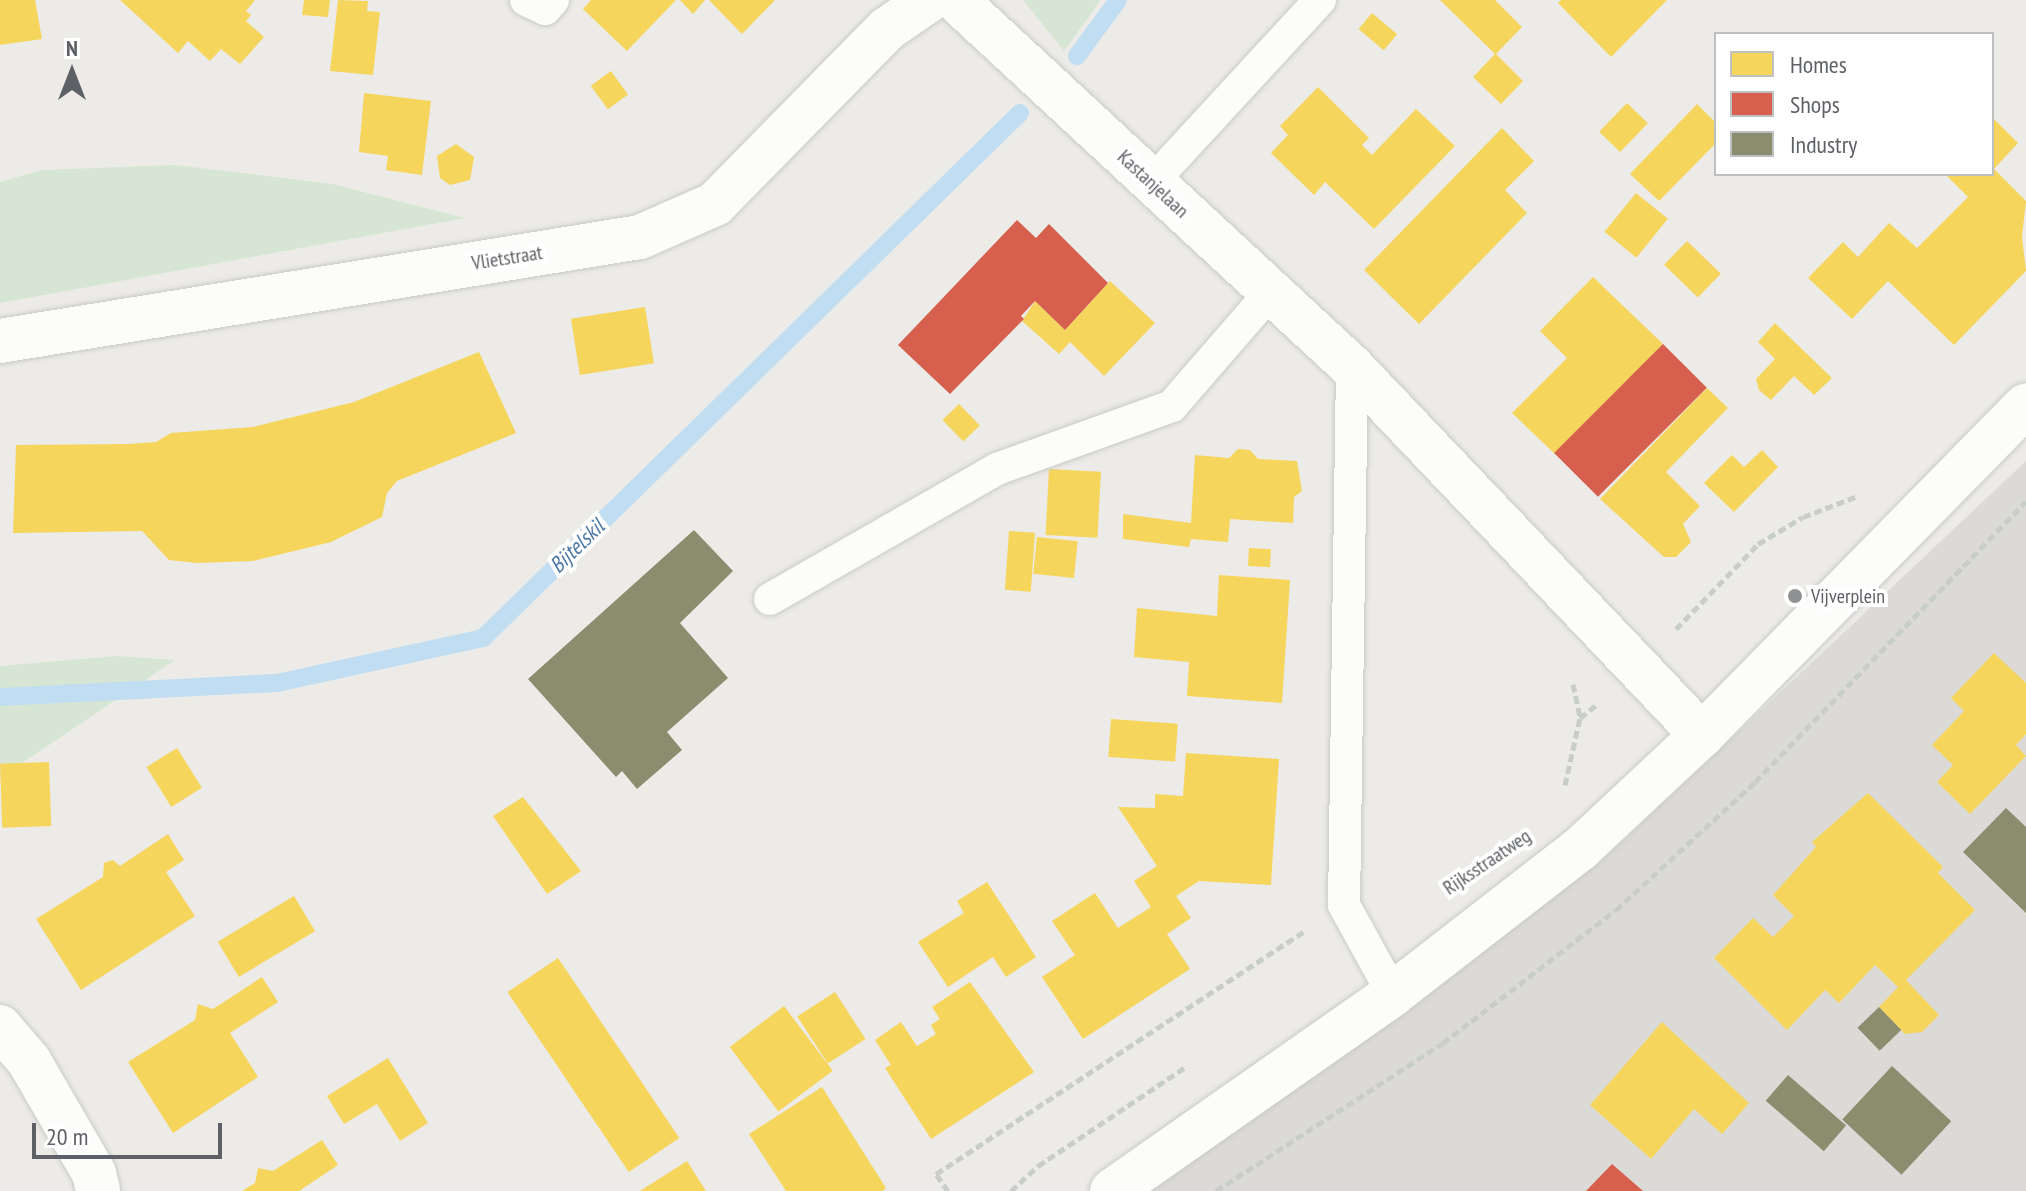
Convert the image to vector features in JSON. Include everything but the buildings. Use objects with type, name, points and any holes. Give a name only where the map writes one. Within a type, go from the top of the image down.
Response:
[{"type":"street","name":"Vlietstraat","points":[[0,341],[640,237],[715,204],[887,29],[929,0]]},
{"type":"street","name":"Kastanjelaan","points":[[956,0],[1269,294],[1352,367]]},
{"type":"street","points":[[1352,367],[1702,735]]},
{"type":"street","points":[[1112,1191],[1393,994],[1580,849],[1702,735],[2026,405]]},
{"type":"street","points":[[0,1027],[29,1061],[94,1173],[98,1191]]},
{"type":"lane","points":[[526,0],[545,9],[553,0]]},
{"type":"lane","points":[[1152,182],[1320,0]]},
{"type":"lane","points":[[770,599],[997,469],[1172,406],[1269,294]]},
{"type":"lane","points":[[1352,367],[1344,905],[1393,994]]},
{"type":"path","points":[[1561,796],[1580,718],[1638,668],[1758,544],[1803,517],[1869,492]]},
{"type":"path","points":[[948,1191],[936,1174],[1344,905]]},
{"type":"path","points":[[1011,1191],[1038,1166],[1195,1060]]},
{"type":"shaded area","points":[[2026,461],[2026,1191],[1118,1191],[1599,863]]},
{"type":"green space","points":[[1023,0],[1101,0],[1064,51]]},
{"type":"green space","points":[[175,165],[332,184],[465,218],[0,303],[0,182],[42,170]]},
{"type":"green space","points":[[117,656],[175,660],[0,778],[0,666]]},
{"type":"waterway","name":"Bijtelskil","points":[[1077,56],[1118,0]]},
{"type":"waterway","name":"Bijtelskil","points":[[0,697],[277,683],[483,638],[1020,113]]},
{"type":"place","name":"Vijverplein","points":[[1795,596]]}]
